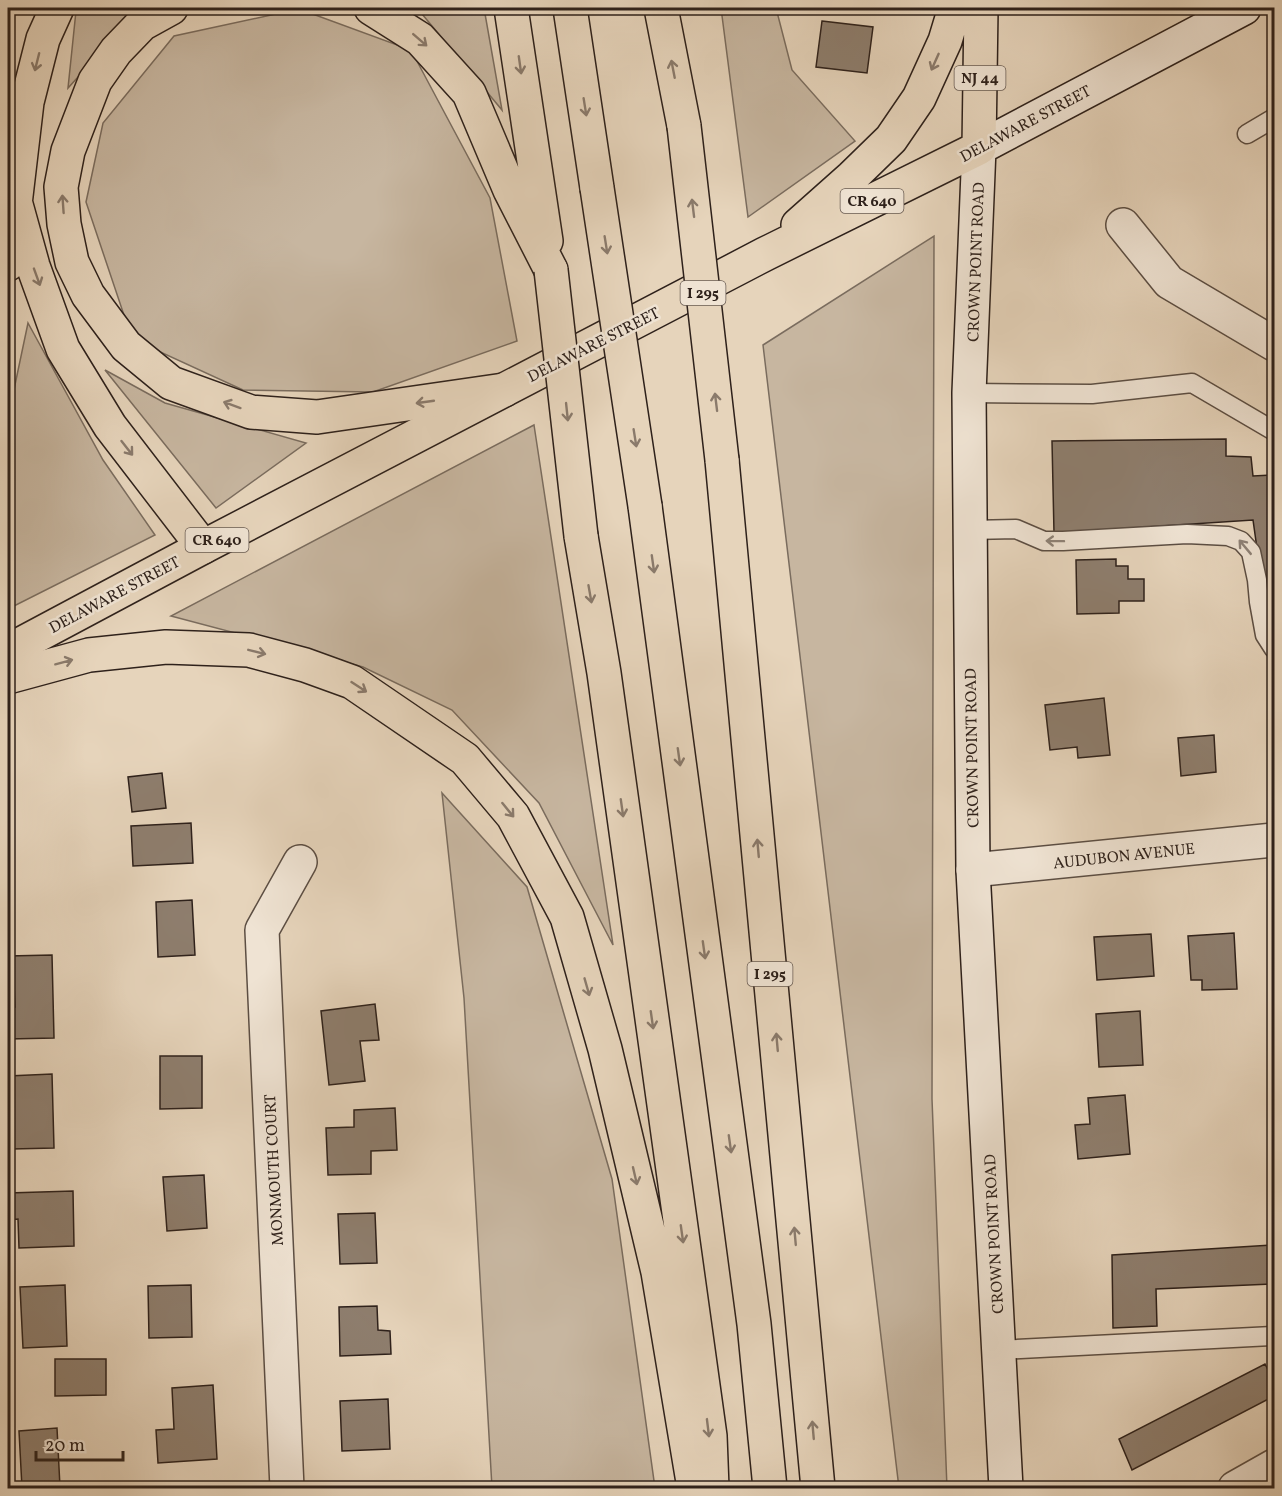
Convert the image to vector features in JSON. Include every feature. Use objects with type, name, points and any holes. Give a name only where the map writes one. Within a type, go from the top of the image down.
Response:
[{"type":"main road","points":[[8,264],[27,102],[43,39],[57,8]]},
{"type":"main road","points":[[171,8],[142,24],[116,51],[95,81],[68,151],[61,187],[64,224],[72,262],[88,295],[126,346],[171,383],[252,412],[316,417],[504,390]]},
{"type":"main road","points":[[371,8],[420,39],[469,93],[510,190],[551,270]]},
{"type":"main road","points":[[512,8],[551,270],[581,536],[605,684],[710,1436],[712,1488]]},
{"type":"main road","points":[[570,8],[645,506],[754,1324],[770,1488]]},
{"type":"main road","name":"I 295","points":[[661,8],[684,126],[722,460],[818,1488]]},
{"type":"main road","points":[[765,254],[891,139],[919,98],[945,41],[955,8]]},
{"type":"main road","name":"CROWN POINT ROAD","points":[[981,8],[979,148],[969,393],[973,870],[1006,1488]]},
{"type":"main road","name":"DELAWARE STREET","points":[[8,651],[765,254],[979,148],[1244,8]]},
{"type":"main road","points":[[15,201],[33,266],[63,349],[110,426],[203,547]]},
{"type":"main road","points":[[1123,225],[1169,282],[1275,344]]},
{"type":"main road","points":[[8,677],[88,655],[166,647],[249,650],[305,665],[352,682],[465,759],[513,816],[567,917],[605,1049],[658,1272],[694,1488]]},
{"type":"main road","name":"AUDUBON AVENUE","points":[[973,870],[1275,840]]},
{"type":"main road","name":"MONMOUTH COURT","points":[[287,1488],[262,930],[300,862]]},
{"type":"main road","points":[[1235,1488],[1275,1466]]},
{"type":"lane","points":[[1247,134],[1275,118]]},
{"type":"lane","points":[[969,393],[1092,394],[1192,383],[1275,431]]},
{"type":"lane","points":[[970,530],[1016,529],[1044,540],[1063,541],[1187,534],[1228,536],[1241,541],[1251,552],[1265,635],[1275,649]]},
{"type":"lane","points":[[999,1350],[1275,1336]]},
{"type":"shaded area","points":[[78,8],[141,8],[68,88],[76,11]]},
{"type":"shaded area","points":[[417,8],[484,8],[502,110]]},
{"type":"shaded area","points":[[721,8],[776,8],[792,70],[855,141],[748,217]]},
{"type":"shaded area","points":[[299,9],[411,50],[490,198],[517,341],[373,392],[243,390],[132,339],[86,202],[103,123],[174,36]]},
{"type":"shaded area","points":[[934,236],[932,1099],[947,1488],[899,1488],[763,345]]},
{"type":"shaded area","points":[[28,323],[103,460],[155,535],[8,609],[8,418]]},
{"type":"shaded area","points":[[105,370],[165,403],[306,443],[216,508]]},
{"type":"shaded area","points":[[534,425],[613,945],[539,803],[452,710],[363,667],[171,616]]},
{"type":"shaded area","points":[[442,793],[527,887],[612,1179],[655,1488],[492,1488],[464,998]]},
{"type":"building","points":[[822,21],[873,27],[867,73],[816,67]]},
{"type":"building","points":[[1226,439],[1226,456],[1251,457],[1253,476],[1274,475],[1274,575],[1261,577],[1253,520],[1054,533],[1052,441]]},
{"type":"building","points":[[1116,559],[1116,566],[1128,566],[1128,579],[1144,579],[1144,601],[1119,601],[1119,613],[1077,614],[1076,560]]},
{"type":"building","points":[[1104,698],[1110,755],[1078,758],[1077,747],[1050,750],[1045,705]]},
{"type":"building","points":[[1214,735],[1216,772],[1181,776],[1178,738]]},
{"type":"building","points":[[162,773],[166,808],[132,812],[128,777]]},
{"type":"building","points":[[191,823],[193,863],[133,866],[131,826]]},
{"type":"building","points":[[192,900],[195,955],[158,957],[156,902]]},
{"type":"building","points":[[1268,927],[1274,927],[1274,982],[1270,982]]},
{"type":"building","points":[[1234,933],[1237,989],[1202,990],[1202,980],[1191,980],[1188,936]]},
{"type":"building","points":[[1151,934],[1154,976],[1097,980],[1094,937]]},
{"type":"building","points":[[52,955],[54,1038],[8,1039],[8,1008],[15,1007],[14,985],[8,985],[8,956]]},
{"type":"building","points":[[375,1004],[379,1040],[360,1041],[365,1081],[329,1085],[321,1011]]},
{"type":"building","points":[[1140,1011],[1143,1065],[1099,1067],[1096,1014]]},
{"type":"building","points":[[160,1056],[202,1056],[202,1108],[160,1109]]},
{"type":"building","points":[[52,1074],[54,1148],[12,1149],[11,1124],[8,1124],[8,1076]]},
{"type":"building","points":[[1125,1095],[1130,1154],[1078,1159],[1075,1125],[1090,1124],[1088,1098]]},
{"type":"building","points":[[395,1108],[397,1150],[371,1151],[371,1174],[328,1175],[326,1128],[354,1127],[354,1110]]},
{"type":"building","points":[[204,1175],[207,1228],[167,1231],[163,1177]]},
{"type":"building","points":[[73,1191],[74,1246],[19,1248],[18,1219],[8,1220],[8,1193]]},
{"type":"building","points":[[375,1213],[377,1263],[340,1264],[338,1214]]},
{"type":"building","points":[[1274,1245],[1274,1284],[1156,1289],[1157,1326],[1113,1328],[1112,1255]]},
{"type":"building","points":[[65,1285],[67,1346],[23,1348],[20,1287]]},
{"type":"building","points":[[191,1285],[192,1337],[149,1338],[148,1286]]},
{"type":"building","points":[[377,1306],[378,1330],[390,1331],[391,1354],[340,1356],[339,1307]]},
{"type":"building","points":[[55,1359],[106,1359],[106,1395],[55,1396]]},
{"type":"building","points":[[1265,1364],[1274,1382],[1274,1396],[1132,1470],[1119,1439]]},
{"type":"building","points":[[213,1385],[217,1459],[158,1463],[156,1430],[174,1429],[172,1388]]},
{"type":"building","points":[[388,1399],[390,1449],[342,1451],[340,1401]]},
{"type":"building","points":[[57,1428],[60,1487],[22,1488],[19,1431]]}]
